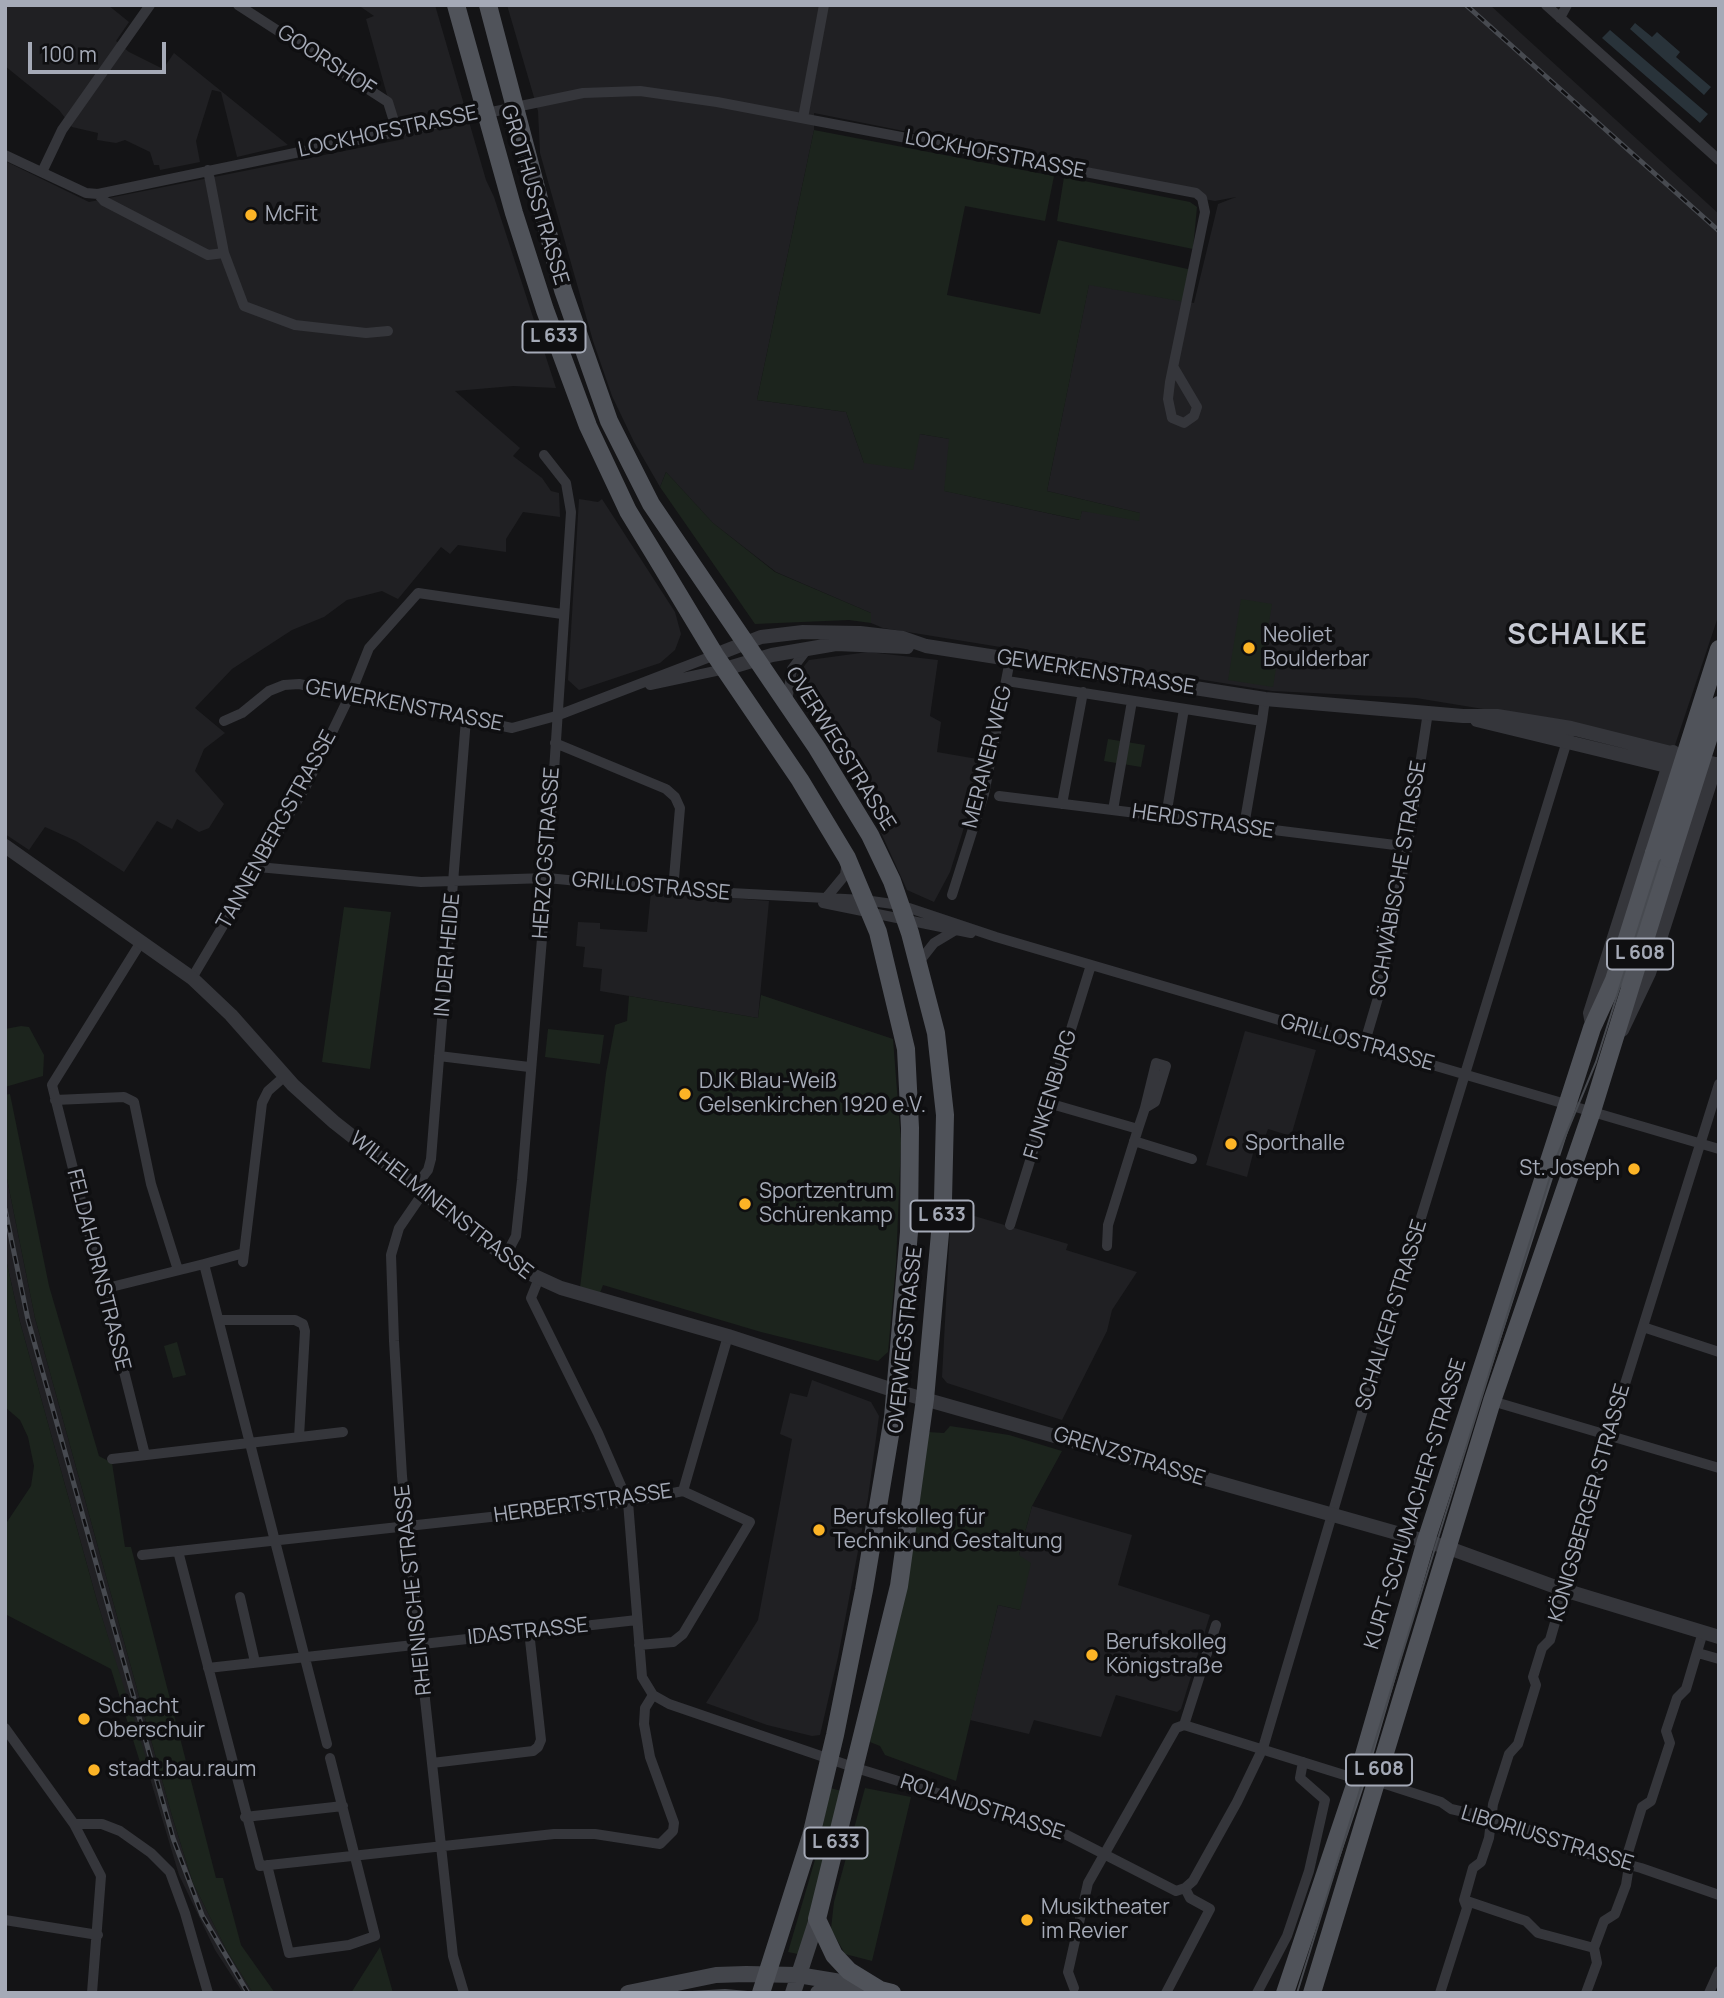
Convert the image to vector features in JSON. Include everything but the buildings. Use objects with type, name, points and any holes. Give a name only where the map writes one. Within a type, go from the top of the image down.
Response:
[{"type":"main road","name":"GROTHUSSTRASSE","points":[[456,5],[545,310],[588,426],[628,511],[720,662]]},
{"type":"main road","name":"GROTHUSSTRASSE","points":[[488,5],[563,290],[609,421],[651,504],[745,642]]},
{"type":"main road","name":"OVERWEGSTRASSE","points":[[745,642],[849,798],[892,881],[919,962],[936,1033],[945,1115],[943,1199],[925,1399],[899,1586],[817,1919],[793,1993]]},
{"type":"main road","name":"KURT-SCHUMACHER-STRASSE","points":[[1312,1993],[1492,1401],[1592,1111],[1719,649]]},
{"type":"main road","name":"OVERWEGSTRASSE","points":[[720,662],[800,780],[847,858],[867,906],[887,961],[906,1049],[910,1128],[909,1232],[896,1391],[860,1612],[811,1836],[761,1993]]},
{"type":"main road","name":"KURT-SCHUMACHER-STRASSE","points":[[1285,1993],[1356,1779],[1426,1541],[1592,1028],[1614,980],[1719,705]]},
{"type":"main road","points":[[817,1919],[836,1958],[849,1971],[886,1991]]},
{"type":"main road","points":[[628,1993],[716,1975],[769,1974],[798,1975],[886,1991]]},
{"type":"main road","points":[[818,1993],[886,1991]]},
{"type":"street","points":[[42,172],[76,109],[150,5]]},
{"type":"street","name":"GOORSHOF","points":[[238,5],[388,102],[397,131]]},
{"type":"street","points":[[803,118],[824,5]]},
{"type":"street","points":[[1546,5],[1719,160]]},
{"type":"street","points":[[1560,18],[1567,5]]},
{"type":"street","name":"LOCKHOFSTRASSE","points":[[98,194],[485,111],[583,93],[640,91],[803,118],[1188,190],[1202,198],[1205,212],[1174,368]]},
{"type":"street","points":[[5,155],[86,194],[98,194],[104,201],[208,255],[224,253]]},
{"type":"street","points":[[208,170],[224,253],[244,306],[295,325],[366,333],[388,331]]},
{"type":"street","name":"HERZOGSTRASSE","points":[[505,1257],[516,1237],[547,878],[562,614],[571,512],[569,495],[561,475],[544,456]]},
{"type":"street","name":"TANNENBERGSTRASSE","points":[[192,978],[306,786],[351,693],[369,648],[418,593],[562,614]]},
{"type":"street","name":"GEWERKENSTRASSE","points":[[630,689],[720,662],[745,642],[761,637],[803,632],[860,633],[903,638],[926,646]]},
{"type":"street","name":"GEWERKENSTRASSE","points":[[224,721],[242,713],[269,691],[284,685],[299,684],[512,728],[720,662],[756,659],[835,644],[926,646],[1265,699],[1463,716],[1497,716],[1716,772]]},
{"type":"street","points":[[787,704],[792,669],[808,648]]},
{"type":"street","name":"MERANER WEG","points":[[952,895],[984,794],[1010,660]]},
{"type":"street","name":"GEWERKENSTRASSE","points":[[1007,681],[1262,721]]},
{"type":"street","points":[[1062,804],[1083,692]]},
{"type":"street","points":[[1244,826],[1265,699]]},
{"type":"street","points":[[1113,810],[1132,701]]},
{"type":"street","points":[[1166,817],[1184,709]]},
{"type":"street","name":"SCHWÄBISCHE STRASSE","points":[[1364,1045],[1380,991],[1408,844],[1428,712]]},
{"type":"street","name":"IN DER HEIDE","points":[[419,1189],[430,1166],[455,883],[466,719]]},
{"type":"street","name":"SCHALKER STRASSE","points":[[1185,1888],[1193,1881],[1263,1748],[1389,1322],[1569,734]]},
{"type":"street","points":[[555,743],[666,789],[675,797],[680,808],[673,890]]},
{"type":"street","name":"KURT-SCHUMACHER-STRASSE","points":[[1592,1028],[1590,1013],[1671,759]]},
{"type":"street","name":"KURT-SCHUMACHER-STRASSE","points":[[1610,1050],[1635,1007],[1649,973],[1716,772]]},
{"type":"street","name":"HERDSTRASSE","points":[[999,796],[1395,845],[1408,844]]},
{"type":"street","name":"WILHELMINENSTRASSE","points":[[5,846],[192,978],[231,1015],[285,1076],[334,1122],[505,1257],[539,1278],[531,1298],[598,1433],[628,1502],[635,1552],[642,1677],[653,1695]]},
{"type":"street","points":[[826,898],[845,875],[847,858]]},
{"type":"street","name":"GRILLOSTRASSE","points":[[258,867],[455,883],[547,878],[673,890],[826,898],[902,912],[996,937],[1719,1149]]},
{"type":"street","name":"GRILLOSTRASSE","points":[[793,896],[867,906]]},
{"type":"street","name":"GRILLOSTRASSE","points":[[902,912],[954,931],[996,937]]},
{"type":"street","points":[[919,962],[934,943],[954,931]]},
{"type":"street","name":"FELDAHORNSTRASSE","points":[[141,942],[51,1085],[145,1455]]},
{"type":"street","name":"FUNKENBURG","points":[[1010,1225],[1091,965]]},
{"type":"street","points":[[439,1056],[529,1067]]},
{"type":"street","points":[[103,1289],[243,1257],[262,1103],[268,1091],[285,1076]]},
{"type":"street","name":"KÖNIGSBERGER STRASSE","points":[[1440,1993],[1466,1908],[1464,1900],[1473,1868],[1482,1862],[1493,1804],[1509,1754],[1518,1744],[1536,1685],[1533,1677],[1542,1648],[1550,1640],[1609,1435],[1719,1084]]},
{"type":"street","points":[[55,1100],[124,1097],[134,1102],[151,1184],[178,1270]]},
{"type":"street","points":[[1048,1103],[1138,1129]]},
{"type":"street","points":[[1107,1246],[1108,1225],[1145,1108]]},
{"type":"street","points":[[1134,1141],[1192,1159]]},
{"type":"street","name":"RHEINISCHE STRASSE","points":[[419,1189],[400,1228],[391,1255],[407,1525],[453,1956],[464,1993]]},
{"type":"street","points":[[204,1264],[327,1744]]},
{"type":"street","name":"GRENZSTRASSE","points":[[539,1278],[561,1288],[728,1336],[896,1391],[1446,1547],[1564,1590],[1719,1637]]},
{"type":"street","points":[[219,1320],[295,1320],[303,1324],[305,1331],[299,1437]]},
{"type":"street","points":[[1643,1327],[1719,1352]]},
{"type":"street","name":"HERBERTSTRASSE","points":[[142,1555],[628,1502],[683,1491],[728,1336]]},
{"type":"street","points":[[1492,1401],[1719,1468]]},
{"type":"street","points":[[113,1459],[343,1433]]},
{"type":"street","points":[[639,1645],[673,1642],[683,1634],[750,1522],[683,1491]]},
{"type":"street","points":[[177,1551],[257,1863],[260,1866],[582,1833],[660,1844],[673,1831],[674,1823],[653,1768],[646,1735],[644,1715],[653,1695]]},
{"type":"street","points":[[240,1597],[256,1662]]},
{"type":"street","name":"IDASTRASSE","points":[[208,1668],[637,1620]]},
{"type":"street","points":[[1074,1989],[1068,1972],[1088,1883],[1180,1726],[1216,1625]]},
{"type":"street","points":[[432,1763],[533,1751],[538,1747],[541,1740],[529,1631]]},
{"type":"street","points":[[1586,1993],[1597,1963],[1594,1948],[1604,1921],[1615,1914],[1626,1885],[1629,1867],[1626,1858],[1642,1807],[1651,1801],[1670,1743],[1666,1731],[1677,1698],[1686,1689],[1703,1632]]},
{"type":"street","points":[[1698,1653],[1719,1659]]},
{"type":"street","name":"ROLANDSTRASSE","points":[[653,1695],[669,1704],[856,1768],[1057,1830],[1176,1891],[1185,1888],[1190,1898],[1210,1909],[1166,1993]]},
{"type":"street","points":[[1180,1726],[1263,1748],[1356,1779]]},
{"type":"street","points":[[5,1728],[74,1824],[101,1876],[92,1993]]},
{"type":"street","points":[[267,1865],[289,1953],[349,1945],[375,1936],[330,1758]]},
{"type":"street","points":[[1256,1993],[1287,1936],[1308,1871],[1325,1800],[1300,1778],[1303,1762]]},
{"type":"street","name":"LIBORIUSSTRASSE","points":[[1376,1781],[1491,1820],[1504,1821],[1556,1840],[1566,1848],[1629,1867],[1641,1868],[1719,1895]]},
{"type":"street","points":[[245,1817],[343,1806]]},
{"type":"street","points":[[74,1824],[102,1824],[120,1831],[151,1853],[170,1872],[208,1993]]},
{"type":"street","points":[[1464,1900],[1526,1921],[1538,1933],[1594,1948]]},
{"type":"street","points":[[5,1920],[98,1935]]},
{"type":"street","points":[[1709,1993],[1719,1971]]},
{"type":"shaded area","points":[[5,5],[108,5],[129,22],[116,41],[129,52],[163,69],[174,53],[288,145],[237,157],[221,92],[212,90],[196,141],[200,162],[160,170],[159,165],[154,165],[150,152],[125,140],[116,143],[97,140],[98,133],[72,127],[59,110],[5,66]]},
{"type":"shaded area","points":[[358,5],[435,5],[486,180],[494,197],[556,388],[513,386],[455,391],[520,448],[513,456],[542,478],[551,491],[559,493],[560,517],[523,512],[506,539],[506,552],[458,545],[450,554],[441,547],[398,599],[382,591],[347,600],[324,617],[292,630],[232,669],[195,708],[225,733],[204,749],[195,771],[224,804],[209,828],[199,832],[177,819],[172,829],[157,821],[124,872],[76,841],[45,827],[29,850],[5,834],[5,161],[89,202],[404,139],[387,95],[366,19],[374,16]]},
{"type":"shaded area","points":[[507,5],[1490,5],[1719,214],[1719,614],[1674,748],[1575,724],[1416,698],[1272,691],[883,628],[871,623],[871,613],[776,572],[713,523],[666,472],[660,487],[634,442],[612,396],[593,341],[540,153],[538,111]],"holes":[[[814,113],[1188,188],[1204,199],[1215,201],[1236,197],[1218,204],[1194,303],[1089,284],[1047,491],[1140,513],[1082,511],[1079,520],[945,491],[950,439],[920,434],[864,463],[846,412],[757,400],[814,130]]]},
{"type":"shaded area","points":[[1635,23],[1652,37],[1657,32],[1680,52],[1676,57],[1711,87],[1704,95],[1630,29]]},
{"type":"shaded area","points":[[1610,30],[1708,114],[1700,123],[1602,38]]},
{"type":"shaded area","points":[[814,130],[1054,176],[1045,221],[965,206],[947,295],[1040,314],[1058,240],[1192,270],[1185,302],[1089,285],[1047,491],[1140,513],[1139,521],[1082,511],[1080,520],[944,491],[949,439],[920,434],[913,470],[864,463],[846,412],[757,400]]},
{"type":"shaded area","points":[[1064,177],[1190,202],[1197,207],[1193,249],[1057,221]]},
{"type":"shaded area","points":[[666,472],[713,523],[775,572],[871,613],[871,623],[849,620],[755,624],[660,487]]},
{"type":"shaded area","points":[[579,499],[598,502],[602,499],[675,612],[681,634],[675,650],[660,663],[579,690],[568,680]]},
{"type":"shaded area","name":"Neoliet Boulderbar","points":[[1241,599],[1272,604],[1264,653],[1278,656],[1273,687],[1228,680]]},
{"type":"shaded area","points":[[868,652],[938,660],[930,716],[941,722],[937,752],[983,760],[950,872],[934,902],[907,890],[863,793],[794,687],[797,675],[809,660]]},
{"type":"shaded area","points":[[1108,739],[1145,745],[1141,767],[1104,761]]},
{"type":"shaded area","points":[[651,892],[769,901],[758,1018],[600,991],[602,969],[583,967],[585,947],[576,946],[578,922],[600,923],[600,929],[647,932]]},
{"type":"shaded area","points":[[344,907],[391,912],[370,1069],[322,1062]]},
{"type":"shaded area","name":"Sportzentrum Schürenkamp","points":[[761,995],[893,1039],[901,1142],[896,1265],[888,1352],[878,1361],[761,1332],[603,1285],[600,1293],[580,1288],[606,1073],[615,1025],[627,1021],[629,996],[758,1018]]},
{"type":"shaded area","points":[[29,1027],[44,1055],[43,1076],[5,1087],[5,1029]]},
{"type":"shaded area","points":[[548,1029],[604,1035],[600,1064],[545,1057]]},
{"type":"shaded area","points":[[1245,1031],[1316,1050],[1291,1136],[1268,1129],[1264,1140],[1257,1138],[1247,1177],[1206,1165]]},
{"type":"shaded area","points":[[10,1094],[49,1286],[99,1456],[112,1463],[125,1547],[131,1547],[216,1878],[223,1878],[241,1945],[275,1993],[253,1993],[227,1951],[193,1883],[172,1816],[35,1318],[5,1169],[5,1095]]},
{"type":"shaded area","points":[[5,1169],[35,1318],[172,1816],[193,1883],[227,1951],[253,1993],[243,1993],[215,1950],[179,1875],[97,1601],[20,1322],[5,1255]]},
{"type":"shaded area","points":[[951,1209],[1068,1244],[1066,1250],[1137,1272],[1112,1310],[1107,1331],[1062,1420],[947,1383],[942,1377]]},
{"type":"shaded area","points":[[5,1255],[20,1322],[97,1601],[151,1774],[144,1775],[111,1669],[5,1614],[5,1525],[31,1486],[34,1466],[28,1437],[20,1420],[5,1407]]},
{"type":"shaded area","points":[[177,1342],[186,1375],[173,1378],[164,1346]]},
{"type":"shaded area","name":"Berufskolleg für Technik und Gestaltung","points":[[812,1380],[871,1402],[879,1416],[868,1498],[838,1657],[820,1735],[812,1736],[767,1725],[706,1703],[758,1620],[792,1439],[780,1434],[790,1393],[807,1397]]},
{"type":"shaded area","points":[[950,1426],[1009,1435],[1062,1451],[1032,1506],[1019,1555],[1031,1563],[1020,1610],[998,1605],[956,1781],[885,1755],[880,1746],[870,1742],[928,1432],[944,1433]]},
{"type":"shaded area","name":"Berufskolleg Königstraße","points":[[1032,1506],[1132,1535],[1118,1585],[1210,1615],[1181,1709],[1177,1712],[1116,1695],[1101,1737],[1034,1720],[1029,1734],[970,1720],[998,1605],[1020,1610],[1019,1555]]},
{"type":"shaded area","points":[[830,1788],[842,1791],[805,1936],[798,1954],[788,1952],[819,1846]]},
{"type":"shaded area","points":[[865,1788],[911,1797],[872,1961],[845,1954],[831,1929],[834,1902]]},
{"type":"shaded area","points":[[380,1947],[393,1993],[351,1993]]},
{"type":"tram line","points":[[1297,1993],[1555,1161],[1596,1062],[1719,673]]},
{"type":"tram line","points":[[676,1993],[725,1990],[759,1993]]},
{"type":"railway","points":[[1466,5],[1719,231]]},
{"type":"railway","points":[[5,1209],[28,1320],[173,1838],[202,1915],[248,1993]]},
{"type":"place","name":"McFit","points":[[251,215]]},
{"type":"place","name":"Neoliet Boulderbar","points":[[1249,648]]},
{"type":"place","name":"DJK Blau-Weiß Gelsenkirchen 1920 e.V.","points":[[685,1094]]},
{"type":"place","name":"Sporthalle","points":[[1231,1144]]},
{"type":"place","name":"St. Joseph","points":[[1634,1169]]},
{"type":"place","name":"Sportzentrum Schürenkamp","points":[[745,1204]]},
{"type":"place","name":"Berufskolleg für Technik und Gestaltung","points":[[819,1530]]},
{"type":"place","name":"Berufskolleg Königstraße","points":[[1092,1655]]},
{"type":"place","name":"Schacht Oberschuir","points":[[84,1719]]},
{"type":"place","name":"stadt.bau.raum","points":[[94,1770]]},
{"type":"place","name":"Musiktheater im Revier","points":[[1027,1920]]},
{"type":"district","name":"SCHALKE","points":[[1578,636]]}]
